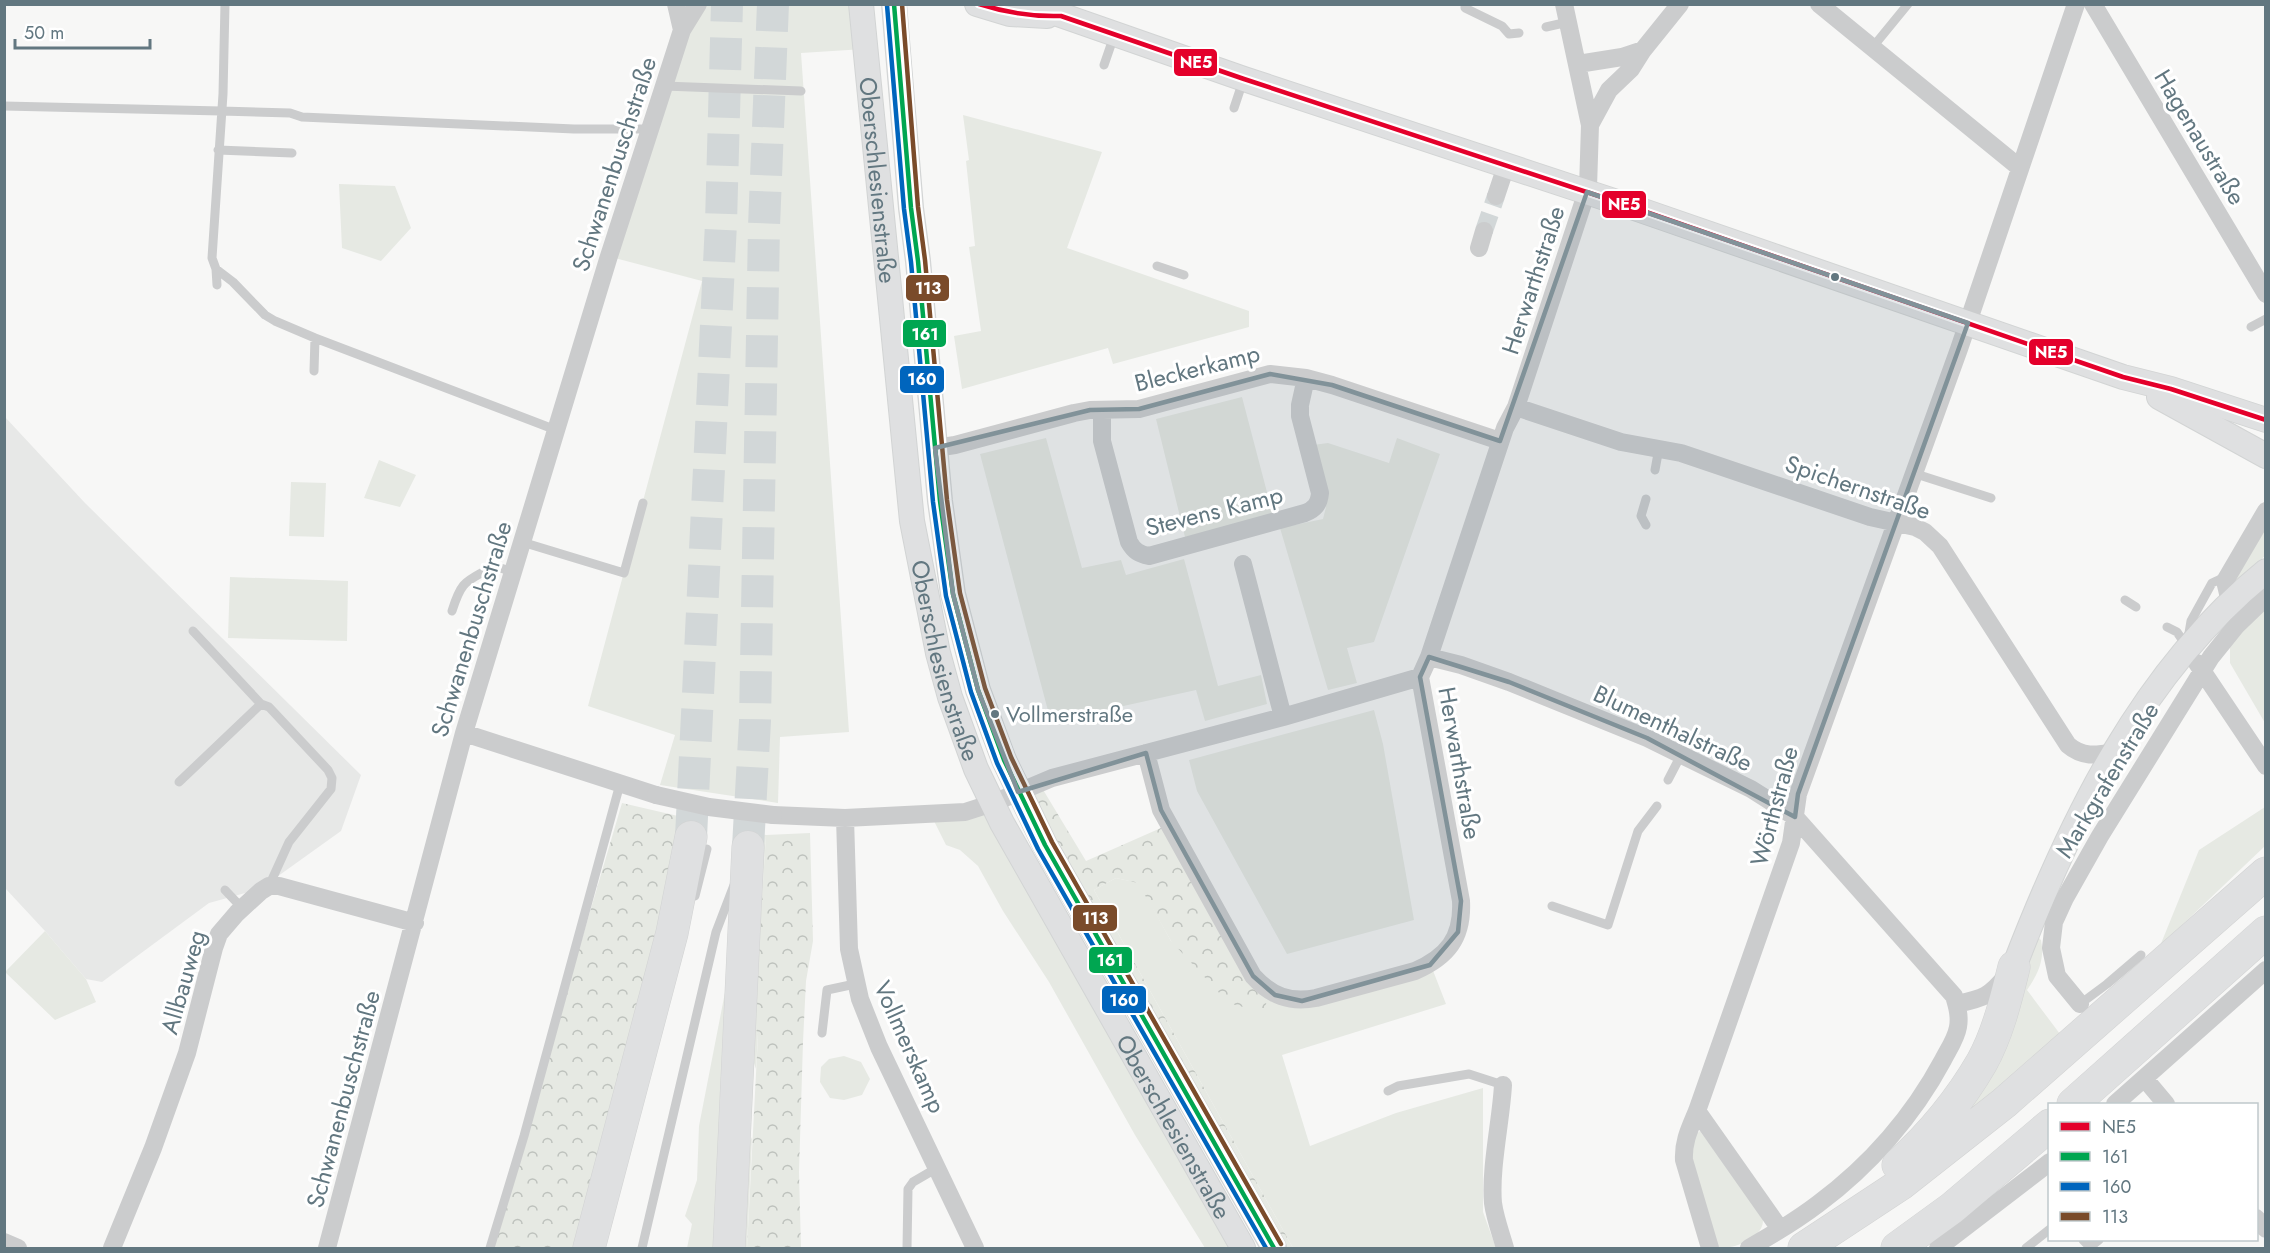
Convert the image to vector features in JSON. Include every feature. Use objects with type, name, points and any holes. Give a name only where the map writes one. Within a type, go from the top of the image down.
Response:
[{"type":"highway","points":[[589,1248],[672,933],[699,843]]},
{"type":"highway","points":[[729,1248],[748,847]]},
{"type":"highway","points":[[1807,1247],[1901,1184],[2004,1103],[2265,873]]},
{"type":"highway","points":[[2074,1103],[2265,932]]},
{"type":"highway","points":[[1807,1247],[1917,1147],[1956,1101],[1982,1062],[2000,1021],[2014,966]]},
{"type":"highway","points":[[1897,1248],[1952,1208],[2048,1126]]},
{"type":"main road","name":"Oberschlesienstraße","points":[[861,4],[912,521],[938,653],[947,686],[964,738],[993,803],[1042,898],[1243,1248]]},
{"type":"main road","name":"Oberschlesienstraße","points":[[894,4],[904,104],[910,208],[918,261],[940,501],[953,594],[965,644],[988,717],[1018,792],[1055,864],[1274,1248]]},
{"type":"main road","points":[[977,4],[1010,14],[1036,17],[1056,10]]},
{"type":"main road","points":[[1029,4],[1056,10],[1114,34],[1244,79],[1587,192],[2123,377],[2171,389],[2265,420]]},
{"type":"main road","points":[[2123,377],[2265,456]]},
{"type":"main road","points":[[2014,966],[2031,922],[2077,821],[2156,687],[2187,647],[2230,602],[2265,571]]},
{"type":"street","points":[[676,4],[682,30]]},
{"type":"street","name":"Schwanenbuschstraße","points":[[327,1248],[464,733],[609,256],[682,30],[698,4]]},
{"type":"street","points":[[1590,125],[1609,90],[1631,69],[1643,50],[1680,4]]},
{"type":"street","points":[[1819,4],[2020,168]]},
{"type":"street","name":"Wörthstraße","points":[[1710,1248],[1684,1160],[1684,1147],[1791,843],[1798,794],[1968,323],[2076,4]]},
{"type":"street","name":"Hagenaustraße","points":[[2093,4],[2265,294]]},
{"type":"street","name":"Herwarthstraße","points":[[1146,753],[1161,810],[1253,976],[1262,987],[1275,995],[1302,1001],[1430,965],[1443,955],[1458,933],[1462,918],[1461,902],[1420,677],[1500,441],[1516,407],[1587,192],[1590,166],[1590,125],[1566,14]]},
{"type":"street","points":[[1578,64],[1622,57],[1643,50]]},
{"type":"street","points":[[1496,196],[1506,166]]},
{"type":"street","name":"Bleckerkamp","points":[[935,448],[955,445],[1074,414],[1102,410],[1139,409],[1270,374],[1306,378],[1500,441]]},
{"type":"street","name":"Stevens Kamp","points":[[1102,410],[1102,441],[1129,542],[1133,550],[1149,555],[1314,509],[1319,502],[1320,494],[1300,416],[1306,378]]},
{"type":"street","name":"Spichernstraße","points":[[1516,407],[1621,442],[1681,453],[1870,517],[1915,527],[1925,532],[1940,546],[2068,745],[2077,753],[2091,756],[2116,752]]},
{"type":"street","points":[[2230,602],[2225,581],[2265,511]]},
{"type":"street","points":[[1243,564],[1283,717]]},
{"type":"street","name":"Markgrafenstraße","points":[[2080,1004],[2057,976],[2053,965],[2051,948],[2054,922],[2100,836],[2202,671],[2236,626],[2265,597]]},
{"type":"street","points":[[2187,647],[2265,766]]},
{"type":"street","name":"Blumenthalstraße","points":[[1428,657],[1461,665],[1509,682],[1647,738],[1751,789],[1795,817],[1954,996],[1956,1004]]},
{"type":"street","points":[[464,733],[656,795],[709,807],[773,815],[844,818],[956,813],[993,803],[1038,782],[1283,717],[1420,677]]},
{"type":"street","name":"Vollmerskamp","points":[[844,818],[849,949],[855,984],[879,1047],[975,1248]]},
{"type":"street","points":[[269,886],[279,886],[415,923]]},
{"type":"street","name":"Allbauweg","points":[[112,1248],[171,1100],[187,1053],[206,974],[219,934],[240,911],[269,886]]},
{"type":"street","points":[[1749,1248],[1818,1204],[1856,1173],[1892,1135],[1931,1083],[1953,1040],[1958,1027],[1956,1004],[1980,999],[1993,992],[2014,966]]},
{"type":"street","points":[[2116,1103],[2265,970]]},
{"type":"street","points":[[2145,1079],[2165,1103]]},
{"type":"street","points":[[1503,1085],[1493,1179],[1494,1203],[1505,1248]]},
{"type":"street","points":[[1697,1111],[1780,1229]]},
{"type":"street","points":[[1944,1246],[2048,1163]]},
{"type":"street","points":[[4,1242],[18,1248]]},
{"type":"lane","points":[[217,285],[216,269],[212,258],[225,4]]},
{"type":"lane","points":[[1465,4],[1465,8],[1502,26],[1509,34],[1519,33]]},
{"type":"lane","points":[[1872,48],[1908,4]]},
{"type":"lane","points":[[1546,27],[1566,14]]},
{"type":"lane","points":[[1104,65],[1114,34]]},
{"type":"lane","points":[[1234,108],[1244,79]]},
{"type":"lane","points":[[664,86],[801,91]]},
{"type":"lane","points":[[4,106],[290,113],[312,117],[574,129],[651,129]]},
{"type":"lane","points":[[218,150],[292,153]]},
{"type":"lane","points":[[1157,266],[1184,275]]},
{"type":"lane","points":[[216,269],[233,282],[265,315],[275,321],[556,430]]},
{"type":"lane","points":[[2251,327],[2265,319]]},
{"type":"lane","points":[[314,371],[315,338]]},
{"type":"lane","points":[[1655,470],[1659,448]]},
{"type":"lane","points":[[1913,473],[1991,498]]},
{"type":"lane","points":[[1646,500],[1641,516],[1646,525]]},
{"type":"lane","points":[[522,542],[624,573],[644,503]]},
{"type":"lane","points":[[452,611],[457,593],[468,580],[494,566],[513,572]]},
{"type":"lane","points":[[2187,647],[2191,621],[2212,583],[2227,576]]},
{"type":"lane","points":[[2125,600],[2136,607]]},
{"type":"lane","points":[[2167,627],[2177,632],[2187,647]]},
{"type":"lane","points":[[193,632],[261,704],[269,707],[328,770],[332,778],[331,789],[289,842],[269,886]]},
{"type":"lane","points":[[179,782],[261,704]]},
{"type":"lane","points":[[1668,780],[1680,755]]},
{"type":"lane","points":[[490,1248],[518,1157],[620,784]]},
{"type":"lane","points":[[1552,906],[1608,925],[1638,831],[1657,806]]},
{"type":"lane","points":[[692,906],[699,843]]},
{"type":"lane","points":[[642,1248],[716,932],[748,847]]},
{"type":"lane","points":[[225,890],[240,911]]},
{"type":"lane","points":[[2080,1004],[2108,984],[2140,955]]},
{"type":"lane","points":[[822,1034],[827,990],[855,984]]},
{"type":"lane","points":[[1388,1091],[1398,1086],[1469,1074],[1503,1085]]},
{"type":"lane","points":[[907,1248],[908,1189],[913,1182],[937,1168]]},
{"type":"lane","points":[[2026,1248],[2048,1230]]},
{"type":"lane","points":[[2085,1241],[2090,1247],[2096,1241]]},
{"type":"highlighted area","points":[[1587,192],[1968,323],[1798,794],[1795,817],[1647,738],[1509,682],[1429,657],[1420,677],[1461,901],[1458,932],[1430,965],[1302,1001],[1275,995],[1253,976],[1161,810],[1146,753],[1018,792],[978,690],[953,594],[935,448],[1090,410],[1139,409],[1270,374],[1332,385],[1500,441]]},
{"type":"shaded area","points":[[5,417],[85,503],[361,775],[341,831],[260,889],[209,903],[102,982],[86,979],[5,888]]},
{"type":"green space","points":[[695,5],[859,5],[864,49],[801,53],[849,732],[780,737],[778,803],[660,785],[675,735],[588,706],[702,281],[611,257]]},
{"type":"green space","points":[[963,115],[1102,152],[1067,248],[1249,311],[1249,327],[1113,364],[1108,348],[962,389],[954,336],[981,331],[969,247],[975,246],[966,161],[969,160]]},
{"type":"green space","points":[[339,184],[395,186],[411,228],[381,261],[342,248]]},
{"type":"green space","points":[[1242,397],[1273,515],[1185,537],[1156,419]]},
{"type":"green space","points":[[1046,438],[1082,568],[1121,560],[1126,575],[1184,559],[1218,686],[1261,675],[1267,704],[1205,721],[1196,690],[1051,722],[980,454]]},
{"type":"green space","points":[[1397,438],[1440,454],[1374,642],[1347,648],[1357,683],[1328,690],[1280,528],[1323,519],[1326,507],[1313,445],[1328,443],[1389,463]]},
{"type":"green space","points":[[379,460],[416,475],[400,507],[364,498]]},
{"type":"green space","points":[[291,482],[326,483],[324,537],[289,536]]},
{"type":"green space","points":[[2265,528],[2265,556],[2234,582]]},
{"type":"green space","points":[[230,577],[348,581],[347,641],[228,638]]},
{"type":"green space","points":[[2265,607],[2265,723],[2230,663],[2230,644]]},
{"type":"green space","points":[[1374,710],[1383,744],[1414,920],[1287,954],[1197,791],[1189,760]]},
{"type":"green space","points":[[1039,783],[1086,861],[1170,824],[1269,992],[1264,1012],[1235,1005],[1222,996],[1171,941],[1138,883],[1116,878],[1094,890],[1293,1248],[1275,1248],[1020,792]]},
{"type":"green space","points":[[622,803],[678,816],[677,834],[657,931],[576,1248],[491,1248]]},
{"type":"green space","points":[[992,804],[1241,1248],[1205,1248],[1135,1135],[1049,982],[1003,911],[978,866],[960,850],[946,845],[931,815]]},
{"type":"green space","points":[[2265,807],[2265,846],[2160,946],[2199,850]]},
{"type":"green space","points":[[810,833],[813,941],[806,981],[803,1042],[799,1172],[801,1248],[747,1248],[758,1035],[754,1023],[766,835]]},
{"type":"green space","points":[[760,834],[766,835],[754,1023],[758,1034],[756,1069],[749,1048]]},
{"type":"green space","points":[[1116,878],[1139,883],[1171,941],[1286,1000],[1432,968],[1446,1004],[1282,1055],[1310,1146],[1396,1113],[1483,1088],[1483,1212],[1496,1248],[1293,1248],[1094,890]]},
{"type":"green space","points":[[45,931],[86,979],[96,1002],[55,1020],[5,972]]},
{"type":"green space","points":[[2038,937],[2042,947],[2041,960],[2027,990],[2060,1034],[1948,1134]]},
{"type":"green space","points":[[727,982],[715,1248],[687,1248],[692,1224],[685,1216],[697,1180],[699,1126]]},
{"type":"green space","points":[[844,1056],[861,1062],[870,1079],[862,1095],[844,1100],[830,1098],[820,1082],[821,1067],[829,1059]]},
{"type":"green space","points":[[1700,1131],[1763,1217],[1759,1231],[1749,1240],[1735,1246],[1717,1246],[1690,1154],[1696,1134]]},
{"type":"green space","points":[[752,1137],[747,1248],[738,1248],[743,1155]]},
{"type":"tunnel","points":[[691,837],[721,223],[727,4]]},
{"type":"tunnel","points":[[748,847],[755,721],[764,226],[773,4]]},
{"type":"tunnel","points":[[1484,231],[1496,196]]},
{"type":"transit line","name":"161","points":[[894,4],[911,208],[940,501],[953,594],[978,690],[1004,760],[1045,845],[1274,1248]]},
{"type":"transit line","name":"113","points":[[902,4],[918,207],[947,500],[960,593],[985,688],[1011,757],[1052,842],[1281,1244]]},
{"type":"transit line","name":"NE5","points":[[979,4],[1019,14],[1061,16],[1623,204],[2123,377],[2171,389],[2266,420]]},
{"type":"transit line","name":"160","points":[[887,5],[904,209],[933,502],[946,596],[971,692],[997,763],[1038,849],[1266,1248]]},
{"type":"place","name":"Vollmerstraße","points":[[995,714]]}]
